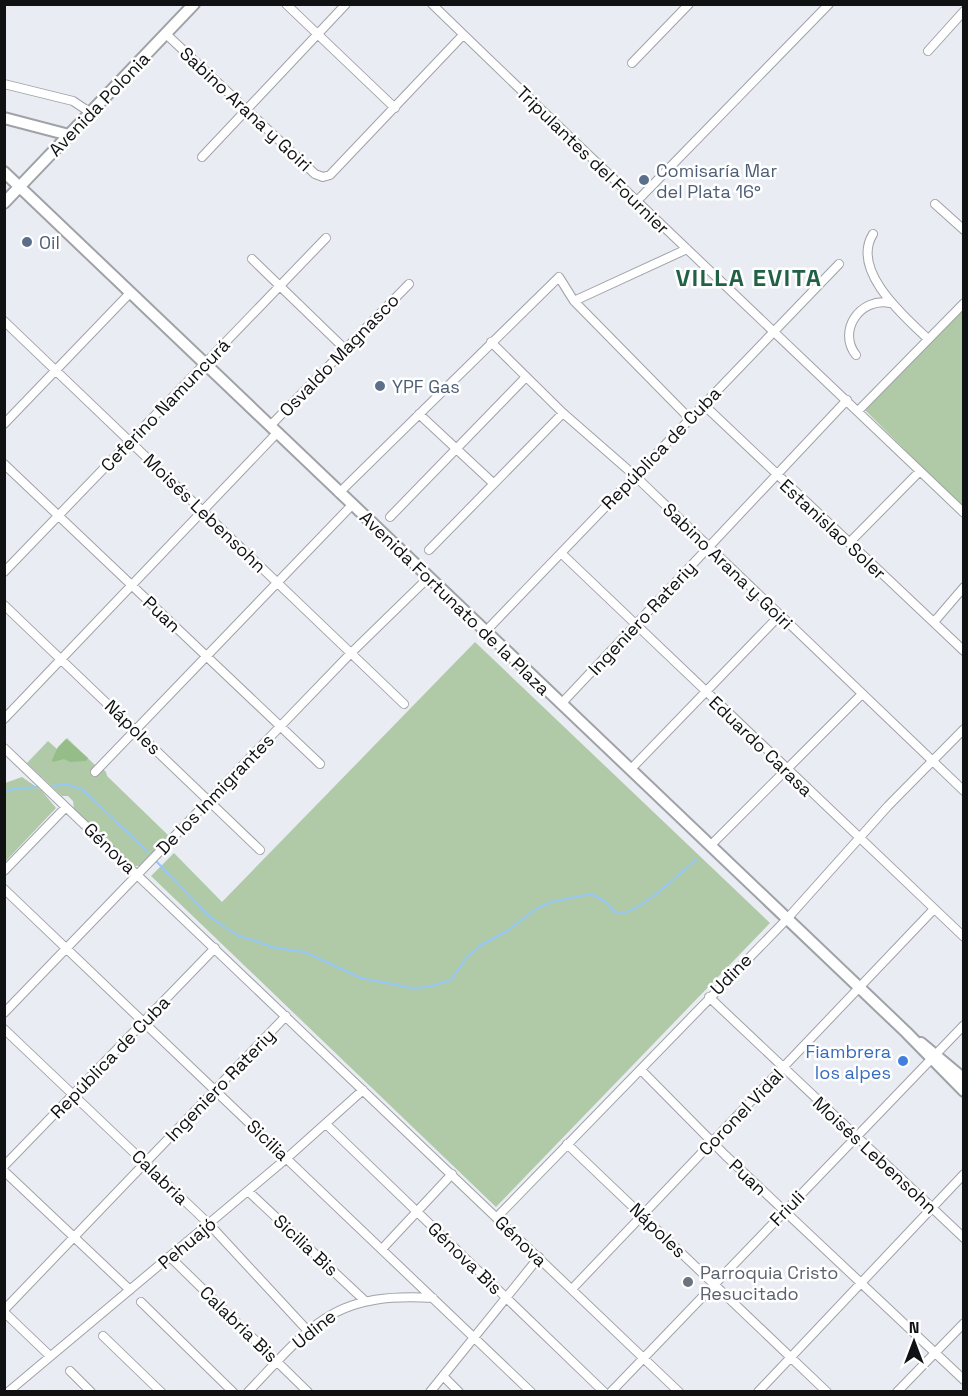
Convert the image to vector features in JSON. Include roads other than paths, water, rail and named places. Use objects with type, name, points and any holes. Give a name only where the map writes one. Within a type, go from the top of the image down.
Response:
[{"type":"main road","name":"Avenida Polonia","points":[[4,203],[194,4]]},
{"type":"main road","points":[[4,118],[69,135]]},
{"type":"main road","name":"Avenida Fortunato de la Plaza","points":[[4,172],[858,989],[933,1057],[963,1091]]},
{"type":"main road","name":"Avenida Fortunato de la Plaza","points":[[933,1057],[963,1079]]},
{"type":"street","points":[[286,4],[395,108],[463,35]]},
{"type":"street","points":[[202,157],[346,4]]},
{"type":"street","name":"Tripulantes del Fournier","points":[[432,4],[963,513]]},
{"type":"street","points":[[632,63],[689,4]]},
{"type":"street","points":[[636,202],[829,4]]},
{"type":"street","points":[[928,51],[963,11]]},
{"type":"street","name":"Sabino Arana y Goiri","points":[[166,33],[315,174],[323,177],[330,175],[395,108]]},
{"type":"street","points":[[4,84],[73,101],[91,112]]},
{"type":"street","points":[[935,204],[963,230]]},
{"type":"street","points":[[873,234],[869,251],[872,269],[890,303],[928,339]]},
{"type":"street","name":"Ceferino Namuncurá","points":[[4,572],[326,238]]},
{"type":"street","points":[[574,301],[687,249]]},
{"type":"street","points":[[252,259],[346,350]]},
{"type":"street","name":"República de Cuba","points":[[485,632],[839,264]]},
{"type":"street","points":[[339,493],[490,342],[559,277],[574,301],[690,419]]},
{"type":"street","name":"Osvaldo Magnasco","points":[[4,719],[203,511],[273,430],[409,284]]},
{"type":"street","points":[[4,424],[130,293]]},
{"type":"street","points":[[856,355],[848,338],[850,325],[857,314],[876,302],[890,303]]},
{"type":"street","points":[[858,411],[963,303]]},
{"type":"street","name":"Moisés Lebensohn","points":[[4,321],[404,704]]},
{"type":"street","name":"Sabino Arana y Goiri","points":[[490,342],[563,413],[634,475],[963,791]]},
{"type":"street","points":[[390,517],[526,377]]},
{"type":"street","name":"Ingeniero Rateriy","points":[[561,704],[847,400]]},
{"type":"street","name":"Estanislao Soler","points":[[705,405],[963,651]]},
{"type":"street","points":[[429,549],[563,413]]},
{"type":"street","points":[[419,414],[493,483]]},
{"type":"street","name":"Puan","points":[[4,464],[320,764]]},
{"type":"street","points":[[849,543],[920,471]]},
{"type":"street","points":[[95,772],[352,505]]},
{"type":"street","name":"Eduardo Carasa","points":[[561,553],[963,937]]},
{"type":"street","name":"De los Inmigrantes","points":[[4,1013],[351,653],[428,578]]},
{"type":"street","points":[[934,622],[963,587]]},
{"type":"street","name":"Nápoles","points":[[4,605],[260,850]]},
{"type":"street","points":[[630,770],[780,615]]},
{"type":"street","points":[[710,846],[785,768],[861,695]]},
{"type":"street","name":"Udine","points":[[496,1217],[786,920],[963,729]]},
{"type":"street","name":"Génova","points":[[4,748],[679,1392]]},
{"type":"street","points":[[4,871],[66,807]]},
{"type":"street","name":"Sicilia","points":[[4,889],[531,1392]]},
{"type":"street","name":"Coronel Vidal","points":[[572,1289],[934,909]]},
{"type":"street","name":"República de Cuba","points":[[4,1169],[215,948]]},
{"type":"street","name":"Moisés Lebensohn","points":[[709,997],[963,1238]]},
{"type":"street","name":"Ingeniero Rateriy","points":[[4,1311],[286,1016]]},
{"type":"street","name":"Friuli","points":[[611,1392],[963,1025]]},
{"type":"street","name":"Calabria","points":[[4,1029],[209,1224],[308,1330]]},
{"type":"street","name":"Puan","points":[[640,1070],[712,1142],[963,1380]]},
{"type":"street","name":"Pehuajó","points":[[8,1392],[287,1158],[363,1090]]},
{"type":"street","name":"Génova Bis","points":[[326,1124],[604,1392]]},
{"type":"street","name":"Nápoles","points":[[567,1144],[827,1392]]},
{"type":"street","points":[[4,1169],[130,1290]]},
{"type":"street","points":[[382,1249],[452,1174]]},
{"type":"street","points":[[758,1392],[963,1174]]},
{"type":"street","name":"Sicilia Bis","points":[[248,1191],[364,1300]]},
{"type":"street","name":"Calabria Bis","points":[[170,1257],[308,1392]]},
{"type":"street","points":[[430,1392],[539,1257]]},
{"type":"street","name":"Udine","points":[[248,1392],[308,1330],[337,1309],[364,1300],[402,1297],[433,1298]]},
{"type":"street","points":[[141,1302],[233,1392]]},
{"type":"street","points":[[4,1311],[50,1356]]},
{"type":"street","points":[[897,1392],[963,1323]]},
{"type":"street","points":[[103,1336],[161,1392]]},
{"type":"street","points":[[70,1371],[91,1392]]},
{"type":"street","points":[[443,1376],[459,1392]]},
{"type":"waterway","points":[[53,786],[66,784],[83,790],[150,854]]},
{"type":"waterway","points":[[4,792],[37,787]]},
{"type":"waterway","points":[[157,862],[211,918],[237,935],[276,948],[305,952],[361,978],[412,988],[428,987],[451,980],[467,957],[481,945],[507,931],[536,909],[551,902],[591,894],[606,902],[616,913],[624,913],[646,901],[697,859]]},
{"type":"place","name":"Comisaría Mar del Plata 16°","points":[[644,180]]},
{"type":"place","name":"Oil","points":[[27,242]]},
{"type":"place","name":"YPF Gas","points":[[380,386]]},
{"type":"place","name":"Fiambrera los alpes","points":[[903,1061]]},
{"type":"place","name":"Parroquia Cristo Resucitado","points":[[688,1282]]},
{"type":"district","name":"VILLA EVITA","points":[[749,277]]}]
